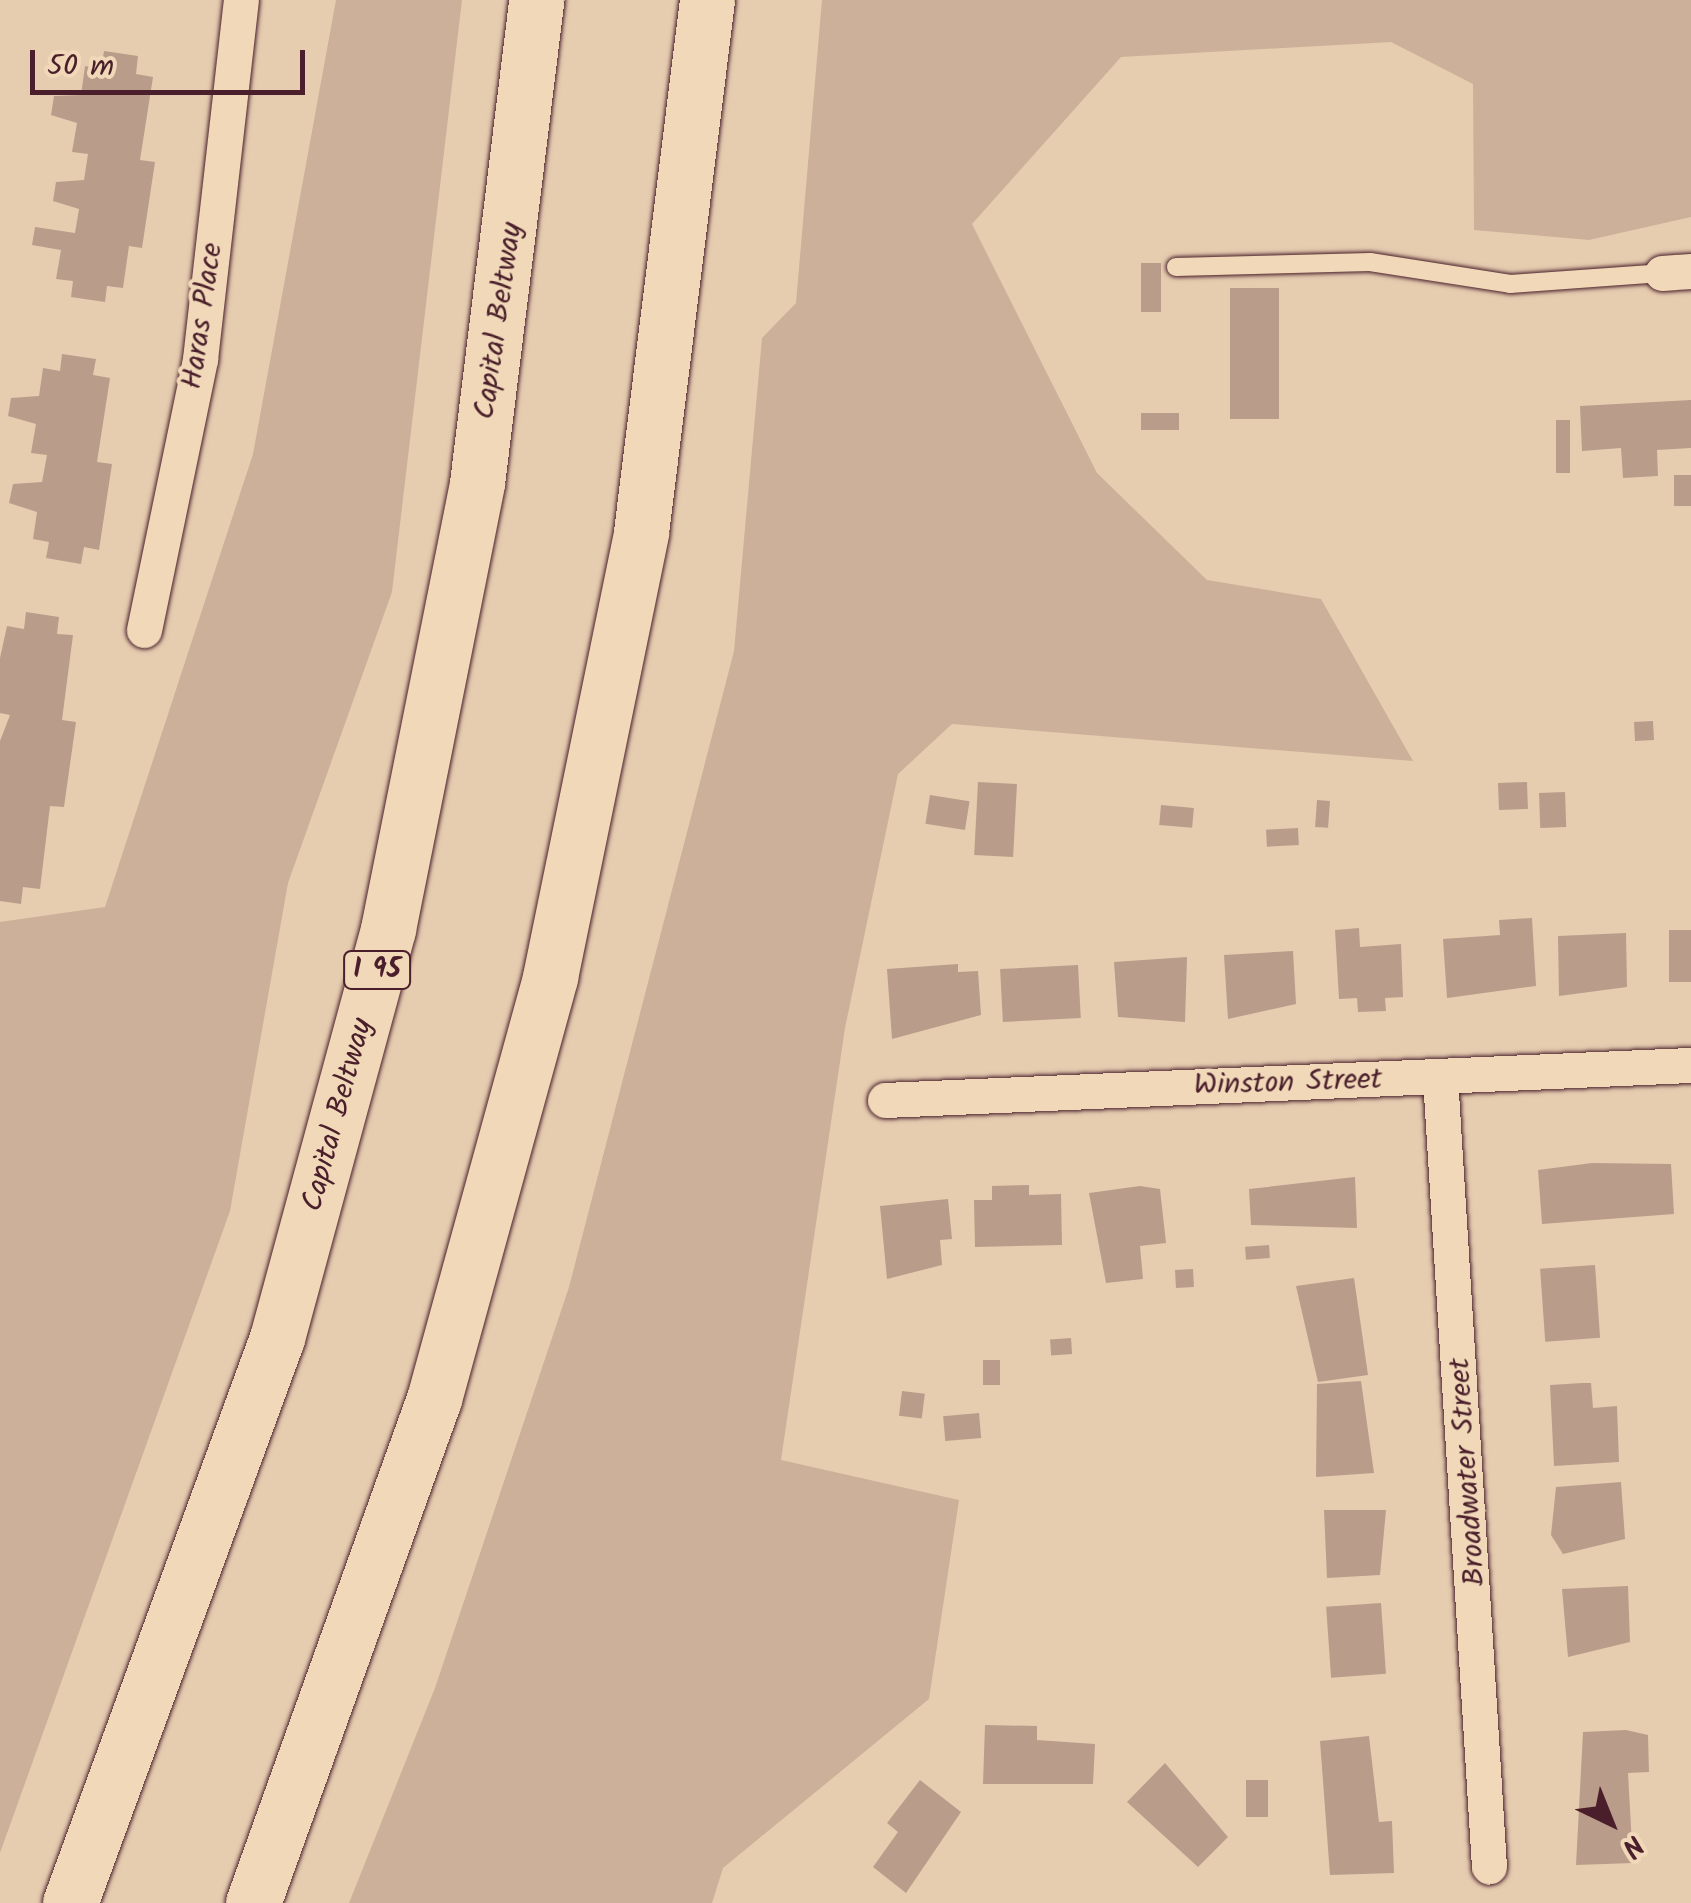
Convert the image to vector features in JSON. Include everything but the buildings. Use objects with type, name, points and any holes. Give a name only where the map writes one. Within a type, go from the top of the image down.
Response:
[{"type":"highway","name":"Capital Beltway","points":[[70,1903],[271,1356],[388,930],[477,483],[536,0]]},
{"type":"highway","points":[[253,1903],[434,1399],[550,977],[641,532],[707,0]]},
{"type":"street","name":"Haras Place","points":[[144,630],[200,360],[241,0]]},
{"type":"street","name":"Winston Street","points":[[884,1100],[1691,1065]]},
{"type":"street","name":"Broadwater Street","points":[[1440,1077],[1489,1866]]},
{"type":"lane","points":[[1176,267],[1370,262],[1510,284],[1676,272]]},
{"type":"shaded area","points":[[336,0],[462,0],[392,592],[288,883],[230,1211],[0,1853],[0,922],[105,907],[253,454]]},
{"type":"shaded area","points":[[822,0],[1691,0],[1691,217],[1589,240],[1474,230],[1473,84],[1391,42],[1121,57],[972,224],[1097,473],[1207,580],[1321,599],[1413,761],[952,724],[898,774],[845,1028],[781,1460],[959,1500],[929,1699],[723,1868],[712,1903],[349,1903],[435,1688],[569,1287],[734,651],[762,338],[796,303]]}]
